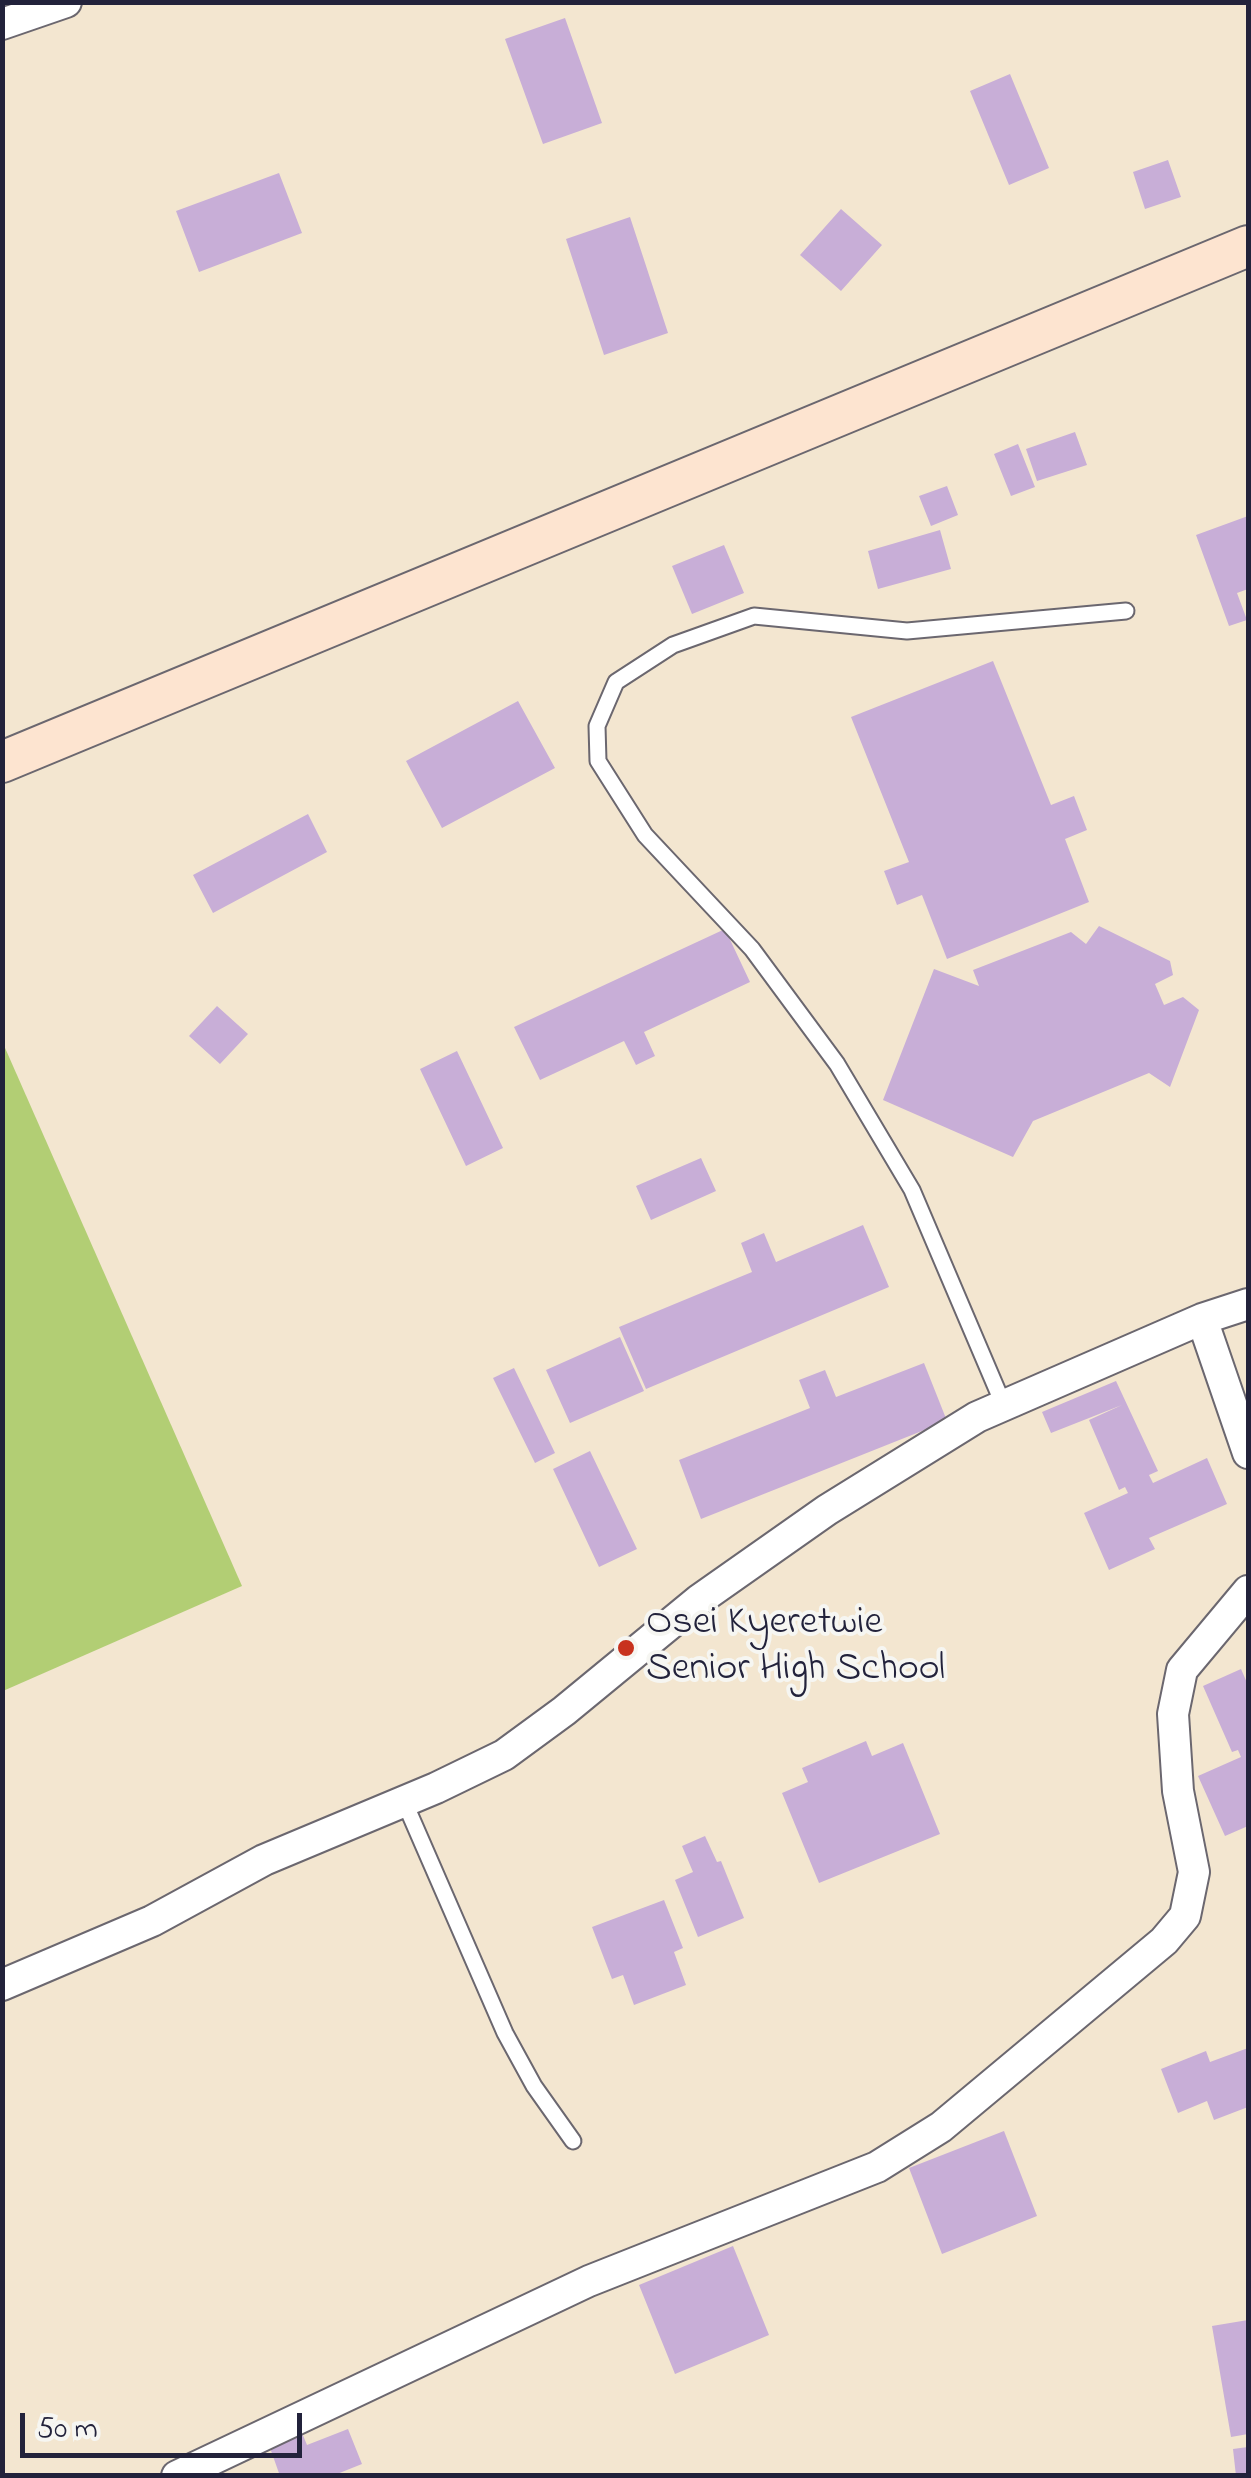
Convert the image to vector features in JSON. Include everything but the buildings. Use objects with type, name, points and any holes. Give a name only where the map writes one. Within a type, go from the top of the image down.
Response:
[{"type":"street","points":[[2,24],[66,2]]},
{"type":"street","points":[[2,762],[1248,246]]},
{"type":"street","points":[[2,1985],[152,1921],[264,1860],[504,1755],[699,1600],[795,1532],[977,1417],[1202,1319],[1248,1304]]},
{"type":"street","points":[[1202,1319],[1248,1452]]},
{"type":"street","points":[[177,2476],[590,2281],[877,2167],[940,2127],[1164,1941],[1185,1916],[1194,1872],[1178,1791],[1173,1714],[1182,1670],[1248,1592]]},
{"type":"lane","points":[[1004,1406],[912,1190],[837,1064],[752,949],[644,835],[598,761],[597,726],[616,682],[674,645],[754,616],[907,631],[1126,611]]},
{"type":"lane","points":[[404,1801],[505,2033],[534,2086],[573,2141]]},
{"type":"green space","points":[[2,1041],[242,1586],[3,1691],[2,1691]]},
{"type":"place","name":"Osei Kyeretwie Senior High School","points":[[626,1648]]}]
